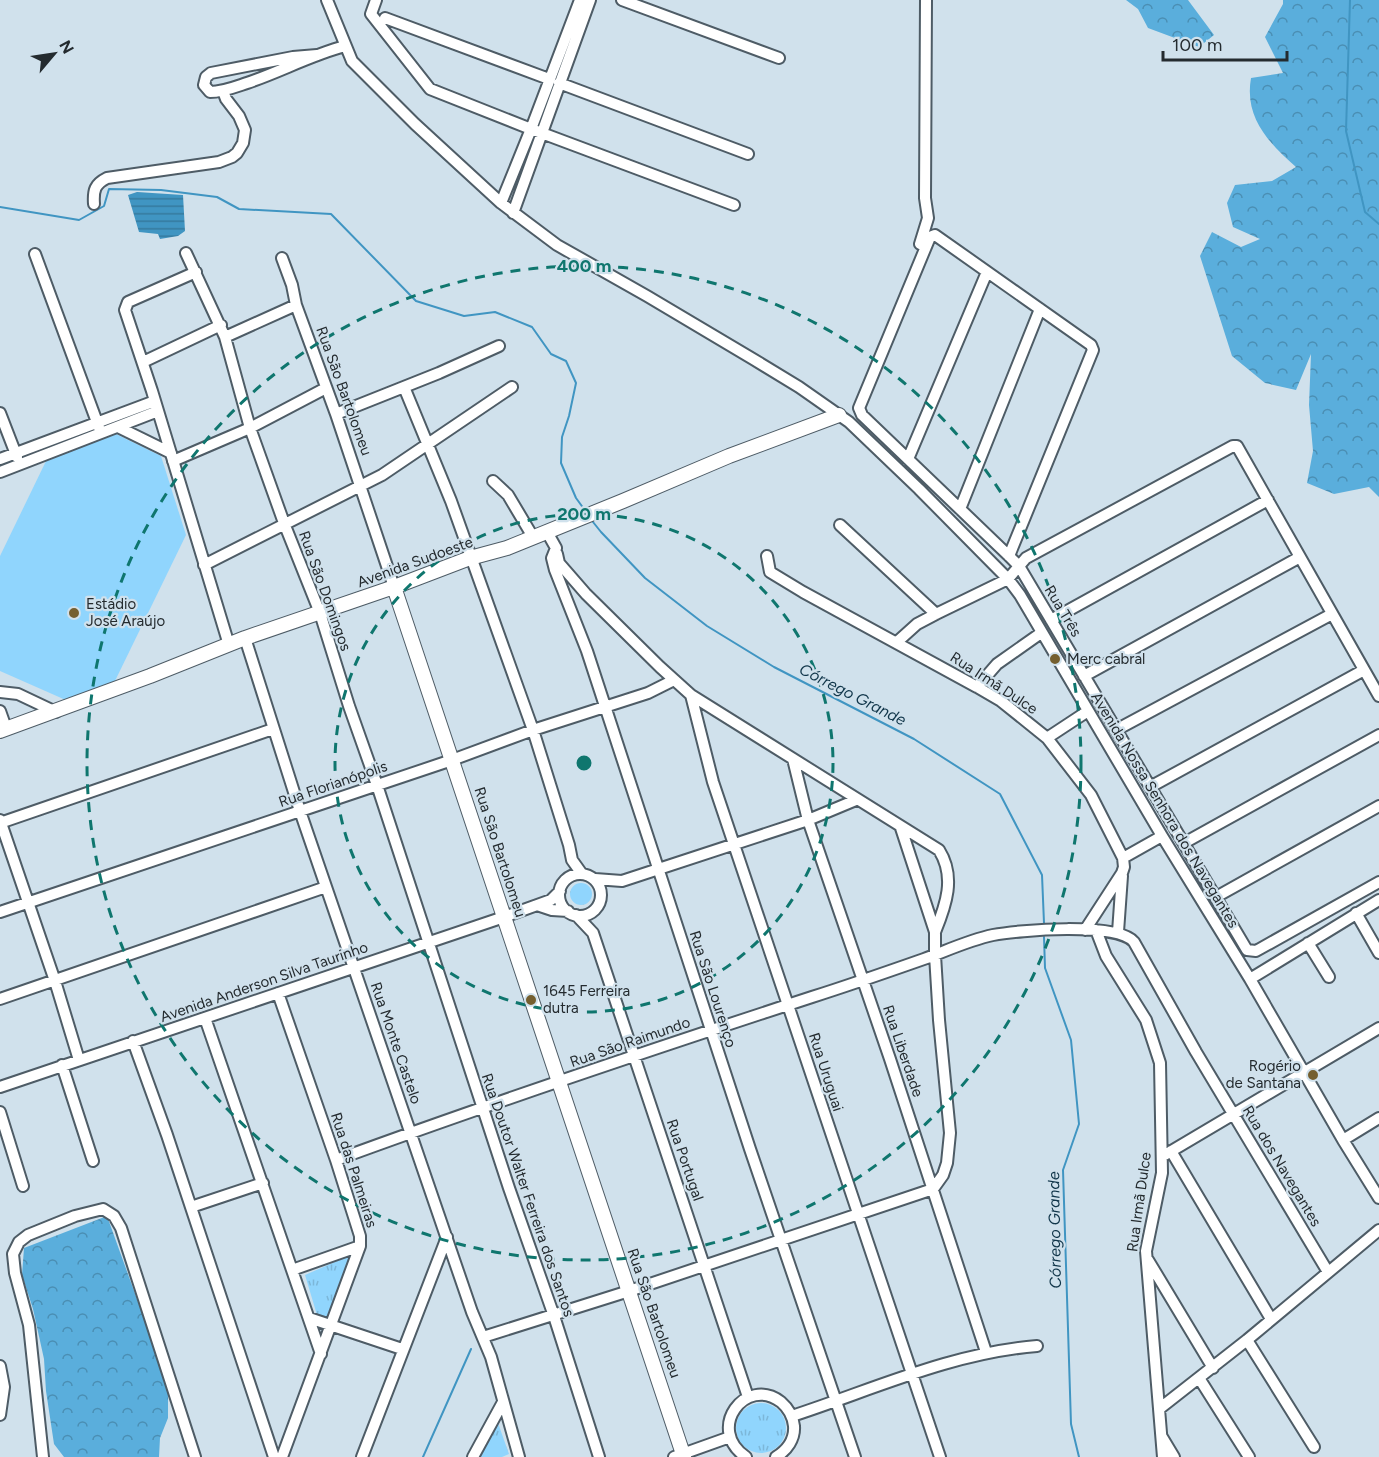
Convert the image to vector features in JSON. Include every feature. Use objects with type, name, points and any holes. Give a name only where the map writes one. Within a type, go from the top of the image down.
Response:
[{"type":"street","name":"Avenida Nossa Senhora dos Navegantes","points":[[327,0],[352,61],[501,203],[557,245],[753,359],[799,387],[844,419],[920,489],[1008,579],[1020,595],[1379,1198]]},
{"type":"street","points":[[376,0],[371,14],[430,89],[734,205]]},
{"type":"street","points":[[513,213],[536,131],[580,0]]},
{"type":"street","points":[[554,81],[590,0]]},
{"type":"street","points":[[622,0],[779,58]]},
{"type":"street","points":[[844,419],[923,236],[928,218],[925,187],[926,0]]},
{"type":"street","points":[[385,18],[748,154]]},
{"type":"street","points":[[317,55],[293,57],[208,74],[204,81],[207,91],[223,91],[270,76],[317,55],[345,46]]},
{"type":"street","points":[[94,204],[93,191],[98,182],[107,178],[219,162],[237,153],[243,143],[245,130],[223,91]]},
{"type":"street","points":[[501,203],[536,131]]},
{"type":"street","name":"Rua Três","points":[[987,272],[935,235],[930,237],[860,408],[862,415],[1019,566],[1249,951],[1256,951],[1379,882]]},
{"type":"street","name":"Rua São Domingos","points":[[186,253],[221,325],[250,428],[284,524],[320,613],[428,942]]},
{"type":"street","points":[[35,254],[101,433]]},
{"type":"street","name":"Rua São Bartolomeu","points":[[282,258],[629,1291],[680,1456]]},
{"type":"street","points":[[196,272],[128,302],[125,310],[157,406],[229,645]]},
{"type":"street","points":[[908,459],[987,272],[1091,345],[1093,354],[1009,556]]},
{"type":"street","points":[[225,337],[296,305]]},
{"type":"street","points":[[960,509],[1040,309]]},
{"type":"street","points":[[143,362],[221,325]]},
{"type":"street","points":[[336,414],[499,346]]},
{"type":"street","points":[[404,387],[451,501],[533,729],[572,860],[582,874]]},
{"type":"street","points":[[204,565],[392,469],[428,442],[512,387]]},
{"type":"street","points":[[118,427],[172,457],[250,428],[326,388]]},
{"type":"street","points":[[0,459],[96,422],[157,406]]},
{"type":"street","points":[[0,472],[118,427],[157,406]]},
{"type":"street","points":[[0,413],[20,464]]},
{"type":"street","name":"Avenida Sudoeste","points":[[3,730],[56,712],[245,639],[470,558],[507,548],[729,456],[844,419]]},
{"type":"street","points":[[897,642],[917,624],[1008,579],[1026,558],[1233,446],[1240,447],[1379,696]]},
{"type":"street","points":[[494,481],[514,504],[533,537]]},
{"type":"street","points":[[1051,620],[1268,500]]},
{"type":"street","points":[[840,525],[936,614]]},
{"type":"street","name":"Rua São Lourenço","points":[[548,532],[556,548],[552,558],[555,570],[587,651],[711,1030],[855,1457]]},
{"type":"street","points":[[483,1337],[554,1316],[933,1189],[948,1163],[950,1133],[934,955],[935,932],[949,888],[948,867],[939,850],[692,695],[586,594],[559,563],[556,548]]},
{"type":"street","name":"Rua Irmã Dulce","points":[[766,556],[770,572],[1001,701],[1047,738],[1091,795],[1123,858]]},
{"type":"street","points":[[1084,676],[1300,557]]},
{"type":"street","points":[[1116,730],[1332,614]]},
{"type":"street","points":[[977,687],[998,664],[1041,633]]},
{"type":"street","name":"Rua Monte Castelo","points":[[245,639],[353,967],[472,1312],[483,1337],[519,1457]]},
{"type":"street","points":[[1150,787],[1364,670]]},
{"type":"street","name":"Rua Florianópolis","points":[[0,912],[452,760],[533,729],[648,693],[674,680]]},
{"type":"street","points":[[0,692],[18,694],[56,712]]},
{"type":"street","name":"Rua Uruguai","points":[[692,695],[713,782],[940,1457]]},
{"type":"street","points":[[0,711],[3,730]]},
{"type":"street","points":[[1047,738],[1088,711]]},
{"type":"street","points":[[80,1060],[56,981],[0,822],[273,729]]},
{"type":"street","points":[[1184,843],[1379,735]]},
{"type":"street","name":"Rua Liberdade","points":[[793,759],[808,820],[987,1352]]},
{"type":"street","points":[[563,886],[573,875],[582,874],[595,879],[622,881],[808,820],[856,800]]},
{"type":"street","points":[[1216,897],[1379,806]]},
{"type":"street","points":[[902,828],[935,932]]},
{"type":"street","points":[[1090,930],[1122,873],[1123,858],[1162,836]]},
{"type":"street","points":[[569,845],[560,900],[593,933]]},
{"type":"street","points":[[934,955],[991,935],[1022,931],[1118,932],[1122,873]]},
{"type":"street","points":[[593,933],[600,888],[595,879]]},
{"type":"street","points":[[537,905],[552,910],[587,914],[622,881]]},
{"type":"street","name":"Avenida Anderson Silva Taurinho","points":[[0,1087],[504,917],[551,900],[563,886]]},
{"type":"street","points":[[0,999],[326,887]]},
{"type":"street","points":[[1250,979],[1379,900]]},
{"type":"street","points":[[1356,913],[1379,953]]},
{"type":"street","name":"Rua Irmã Dulce","points":[[1090,930],[1146,1020],[1161,1072],[1167,1154],[1150,1228],[1146,1257],[1163,1457]]},
{"type":"street","name":"Rua dos Navegantes","points":[[1118,932],[1134,942],[1196,1052],[1328,1272]]},
{"type":"street","name":"Rua Portugal","points":[[593,933],[748,1397]]},
{"type":"street","name":"Rua Doutor Walter Ferreira dos Santos","points":[[428,942],[599,1457]]},
{"type":"street","points":[[1308,943],[1329,977]]},
{"type":"street","name":"Rua São Raimundo","points":[[336,1160],[411,1132],[711,1030],[864,981],[934,955]]},
{"type":"street","name":"Rua das Palmeiras","points":[[278,993],[360,1236],[360,1246],[282,1457]]},
{"type":"street","points":[[205,1018],[321,1355]]},
{"type":"street","points":[[1271,1320],[1167,1154],[1379,1028]]},
{"type":"street","points":[[134,1041],[274,1457]]},
{"type":"street","points":[[62,1065],[93,1161]]},
{"type":"street","points":[[0,1112],[23,1186]]},
{"type":"street","points":[[1343,1140],[1379,1118]]},
{"type":"street","points":[[191,1207],[263,1184]]},
{"type":"street","points":[[44,1457],[29,1325],[15,1273],[13,1254],[19,1242],[28,1235],[88,1211],[103,1209],[114,1216],[121,1228],[195,1457]]},
{"type":"street","points":[[1159,1409],[1248,1340],[1379,1230]]},
{"type":"street","points":[[362,1457],[447,1237]]},
{"type":"street","points":[[292,1270],[360,1246]]},
{"type":"street","points":[[1146,1257],[1213,1368]]},
{"type":"street","points":[[309,1318],[402,1349]]},
{"type":"street","points":[[1248,1340],[1314,1447]]},
{"type":"street","points":[[792,1416],[952,1361],[987,1352],[1037,1346]]},
{"type":"street","points":[[0,1366],[2,1387],[0,1415]]},
{"type":"street","points":[[1199,1378],[1249,1457]]},
{"type":"street","points":[[746,1457],[738,1452],[729,1437],[730,1418],[734,1409],[748,1397],[758,1395],[778,1400],[792,1416],[794,1434],[791,1443],[776,1457]]},
{"type":"street","points":[[473,1457],[503,1402]]},
{"type":"street","points":[[1160,1435],[1174,1457]]},
{"type":"street","points":[[680,1456],[729,1437]]},
{"type":"green space","points":[[1126,0],[1188,0],[1214,35],[1199,47],[1148,28],[1138,9]]},
{"type":"green space","points":[[1283,0],[1379,0],[1379,497],[1369,487],[1334,494],[1307,483],[1313,451],[1309,405],[1311,354],[1296,390],[1265,383],[1232,356],[1200,256],[1212,232],[1241,247],[1260,239],[1233,227],[1227,203],[1235,185],[1272,181],[1296,167],[1268,139],[1251,105],[1251,78],[1283,73],[1265,37]]},
{"type":"green space","name":"Estádio José Araújo","points":[[116,434],[161,456],[186,535],[114,683],[68,701],[0,671],[0,556],[47,459]]},
{"type":"green space","points":[[581,883],[589,886],[592,894],[589,902],[581,905],[573,902],[570,894],[573,886]]},
{"type":"green space","points":[[107,1216],[168,1385],[168,1418],[160,1438],[159,1457],[64,1457],[54,1444],[44,1359],[33,1309],[22,1275],[24,1248]]},
{"type":"green space","points":[[353,1254],[323,1335],[305,1275]]},
{"type":"green space","points":[[756,1403],[766,1403],[779,1410],[786,1423],[786,1433],[779,1446],[766,1453],[756,1453],[747,1449],[740,1442],[736,1433],[736,1423],[740,1414],[747,1407]]},
{"type":"green space","points":[[498,1423],[509,1454],[502,1457],[480,1457]]},
{"type":"shaded area","points":[[137,192],[183,195],[185,231],[178,236],[160,239],[158,234],[139,232],[128,195]]},
{"type":"waterway","points":[[1350,0],[1346,131],[1365,212],[1379,224]]},
{"type":"waterway","name":"Córrego Grande","points":[[0,207],[79,220],[104,206],[109,189],[161,190],[217,197],[239,209],[331,214],[416,301],[464,316],[495,312],[532,327],[551,354],[566,361],[576,383],[562,437],[561,463],[576,498],[584,509]]},
{"type":"waterway","name":"Córrego Grande","points":[[593,522],[645,578],[707,626],[774,667],[914,739],[1000,794],[1042,875],[1044,923]]},
{"type":"waterway","name":"Córrego Grande","points":[[1044,937],[1045,968],[1071,1040],[1079,1124],[1063,1170],[1071,1424],[1079,1457]]},
{"type":"waterway","points":[[423,1457],[471,1349]]},
{"type":"place","name":"Estádio José Araújo","points":[[74,613]]},
{"type":"place","name":"Merc cabral","points":[[1055,659]]},
{"type":"place","name":"1645 Ferreira dutra","points":[[531,1000]]},
{"type":"place","name":"Rogério de Santana","points":[[1313,1075]]}]
